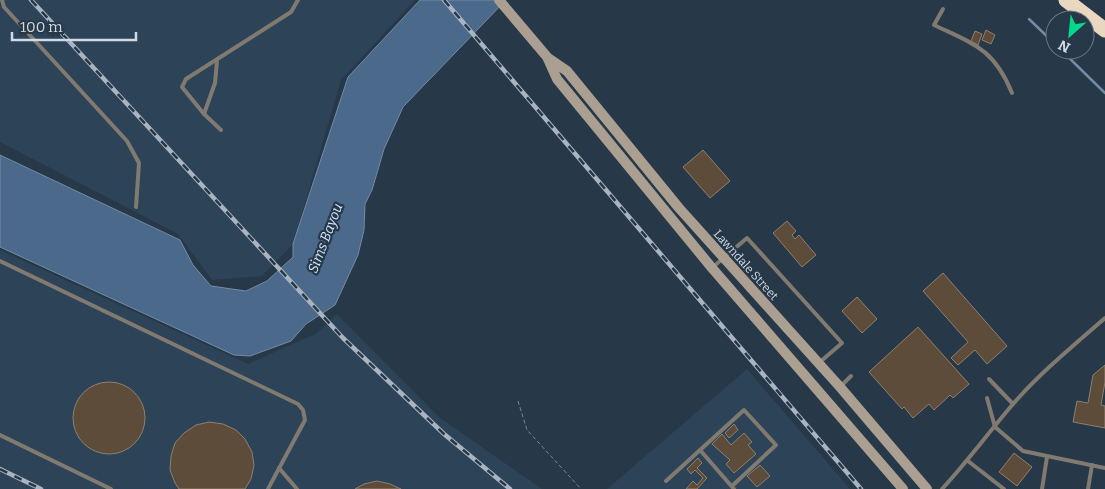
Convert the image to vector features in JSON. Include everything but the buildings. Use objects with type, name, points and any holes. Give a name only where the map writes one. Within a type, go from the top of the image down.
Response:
[{"type":"highway","points":[[1066,0],[1105,30]]},
{"type":"main road","name":"Lawndale Street","points":[[499,0],[548,58],[567,71],[723,258],[840,387],[927,489]]},
{"type":"main road","name":"Lawndale Street","points":[[548,58],[557,79],[712,268],[904,489]]},
{"type":"lane","points":[[2,0],[4,7],[128,141],[139,163],[136,207]]},
{"type":"lane","points":[[221,130],[204,114],[182,87],[186,79],[217,61],[291,12],[298,0]]},
{"type":"lane","points":[[943,9],[934,25],[982,48],[1004,74],[1012,93]]},
{"type":"lane","points":[[204,114],[215,83],[217,61]]},
{"type":"lane","points":[[712,268],[747,238],[783,275],[842,343],[819,364]]},
{"type":"lane","points":[[0,261],[298,404],[303,410],[305,420],[268,489]]},
{"type":"lane","points":[[942,489],[968,461],[1013,404],[1066,352],[1105,318]]},
{"type":"lane","points":[[840,387],[851,376]]},
{"type":"lane","points":[[989,379],[1013,404]]},
{"type":"lane","points":[[986,398],[995,427],[1023,451],[1105,468]]},
{"type":"lane","points":[[666,481],[700,450],[744,410],[776,445],[733,487],[700,450]]},
{"type":"lane","points":[[0,436],[111,489]]},
{"type":"lane","points":[[1042,489],[1048,457]]},
{"type":"lane","points":[[968,461],[1004,489]]},
{"type":"lane","points":[[1088,489],[1092,465]]},
{"type":"lane","points":[[279,468],[297,489]]},
{"type":"path","points":[[518,401],[527,430],[581,489]]},
{"type":"shaded area","points":[[0,0],[415,0],[341,80],[293,244],[262,276],[212,280],[178,234],[0,142]]},
{"type":"shaded area","points":[[0,250],[248,364],[317,333],[337,314],[439,417],[542,489],[0,489]]},
{"type":"shaded area","points":[[747,369],[850,489],[607,489]]},
{"type":"water","name":"Sims Bayou","points":[[420,0],[506,0],[403,107],[384,149],[372,190],[365,204],[364,230],[358,255],[335,305],[306,324],[291,341],[250,356],[234,355],[0,247],[0,155],[180,240],[193,265],[211,286],[246,291],[267,281],[293,257],[293,244],[348,77]]},
{"type":"waterway","points":[[1029,19],[1045,34]]},
{"type":"waterway","points":[[1071,60],[1105,93]]},
{"type":"railway","points":[[31,0],[343,338],[444,434],[510,489]]},
{"type":"railway","points":[[444,0],[861,489]]},
{"type":"railway","points":[[0,469],[41,489]]}]
